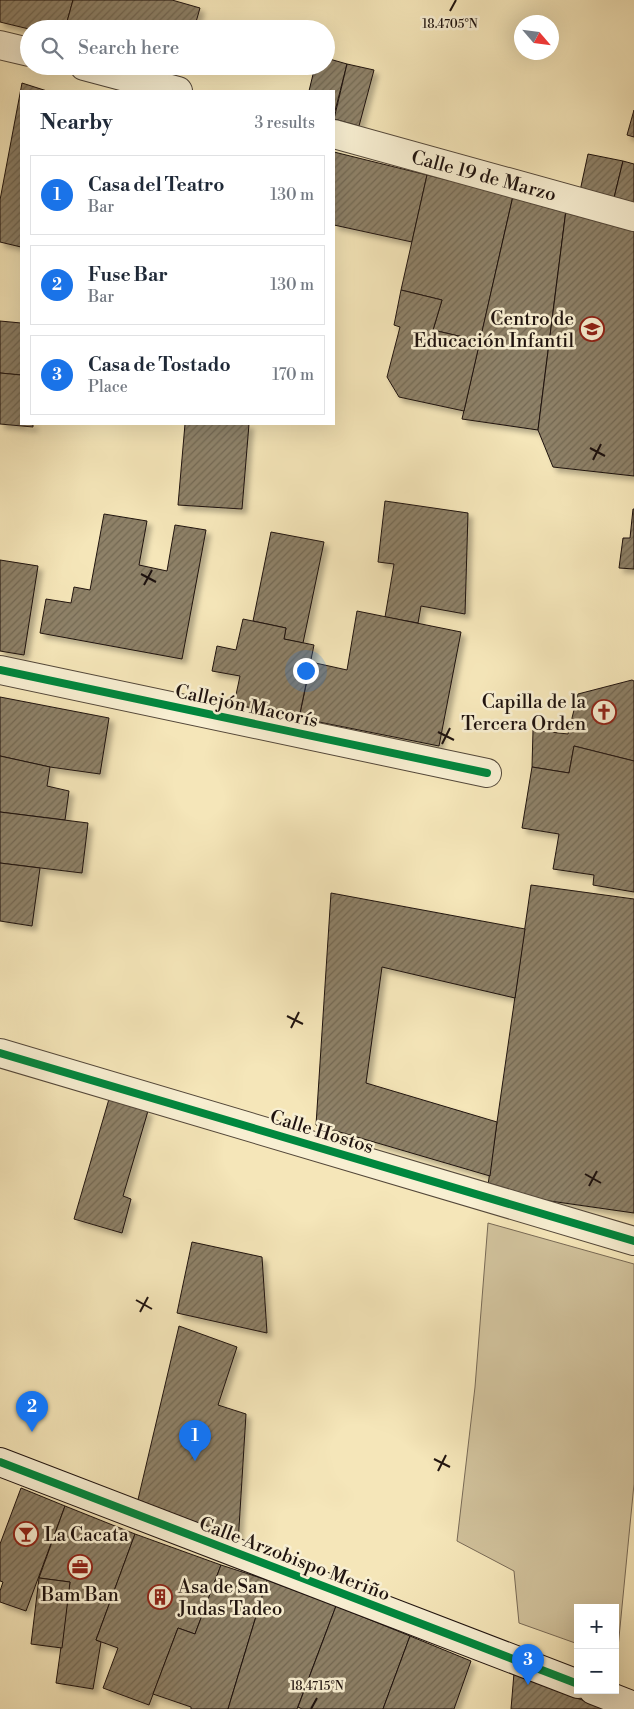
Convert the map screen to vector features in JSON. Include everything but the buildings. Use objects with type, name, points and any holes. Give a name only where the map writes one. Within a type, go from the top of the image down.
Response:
[{"type":"street","points":[[0,45],[20,50]]},
{"type":"street","points":[[118,75],[174,90]]},
{"type":"street","name":"Calle 19 de Marzo","points":[[335,134],[634,217]]},
{"type":"street","name":"Callejón Macorís","points":[[0,670],[487,773]]},
{"type":"street","name":"Calle Hostos","points":[[0,1052],[634,1241]]},
{"type":"street","name":"Calle Arzobispo Meriño","points":[[0,1462],[574,1682]]},
{"type":"street","points":[[603,1694],[634,1706]]},
{"type":"shaded area","points":[[488,1223],[634,1264],[634,1484],[619,1638],[619,1604],[574,1604],[574,1643],[519,1623],[514,1571],[457,1541],[475,1387]]},
{"type":"cycle path","points":[[0,670],[487,773]]},
{"type":"cycle path","points":[[0,1053],[634,1241]]},
{"type":"cycle path","points":[[0,1462],[574,1682]]},
{"type":"place","name":"Centro de Educación Infantil","points":[[592,329]]},
{"type":"place","name":"Capilla de la Tercera Orden","points":[[604,712]]},
{"type":"place","name":"Fuse Bar","points":[[32,1432]]},
{"type":"place","name":"Casa del Teatro","points":[[195,1461]]},
{"type":"place","name":"La Cacata","points":[[26,1534]]},
{"type":"place","name":"Bam Ban","points":[[80,1567]]},
{"type":"place","name":"Asa de San Judas Tadeo","points":[[160,1597]]},
{"type":"place","name":"Casa de Tostado","points":[[528,1685]]}]
